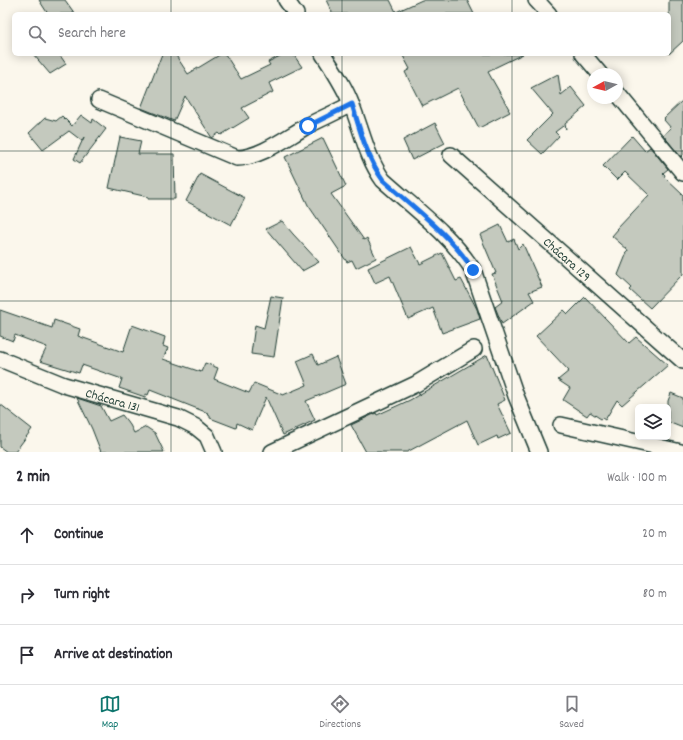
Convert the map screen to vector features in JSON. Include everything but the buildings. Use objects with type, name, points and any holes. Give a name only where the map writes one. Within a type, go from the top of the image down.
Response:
[{"type":"street","points":[[286,0],[295,12]]},
{"type":"street","points":[[536,0],[546,12]]},
{"type":"street","points":[[324,56],[338,76],[352,104],[372,164],[383,180],[451,241],[464,256],[473,270],[516,396],[539,452]]},
{"type":"street","points":[[585,56],[595,68]]},
{"type":"street","points":[[99,100],[237,158],[244,158],[260,152],[352,104]]},
{"type":"street","points":[[623,100],[683,173]]},
{"type":"street","name":"Chácara 129","points":[[452,155],[683,361]]},
{"type":"street","points":[[272,452],[416,384],[474,349]]},
{"type":"street","name":"Chácara 131","points":[[0,359],[64,385],[178,418],[196,427],[207,436],[214,452]]},
{"type":"street","points":[[561,425],[680,452]]},
{"type":"route","points":[[308,126],[352,104],[375,170],[383,180],[451,241],[464,256],[473,270]]}]
